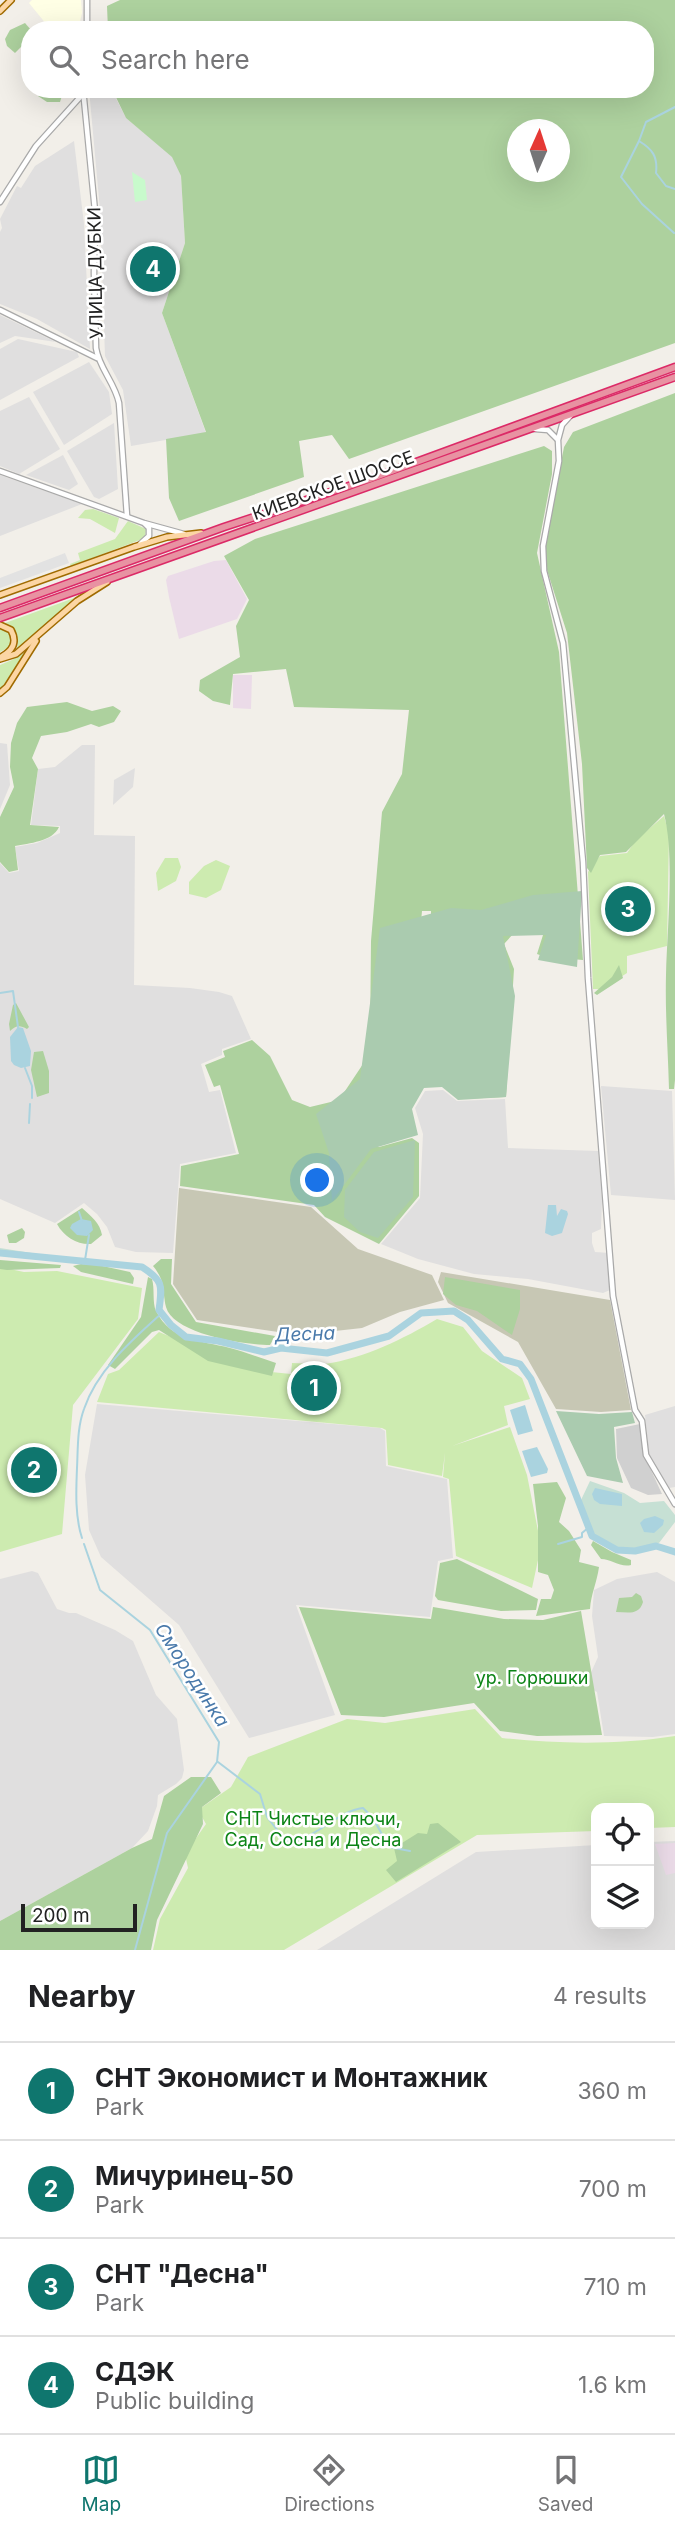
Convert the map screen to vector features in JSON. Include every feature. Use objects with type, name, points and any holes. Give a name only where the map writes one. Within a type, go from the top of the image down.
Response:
[{"type":"highway","name":"КИЕВСКОЕ ШОССЕ","points":[[0,608],[675,367]]},
{"type":"highway","name":"КИЕВСКОЕ ШОССЕ","points":[[0,618],[675,377]]},
{"type":"main road","points":[[0,11],[11,0]]},
{"type":"main road","points":[[0,595],[134,547],[224,527]]},
{"type":"main road","points":[[0,659],[16,654],[77,601],[113,578]]},
{"type":"main road","points":[[0,625],[11,631],[14,641],[12,650],[0,659]]},
{"type":"main road","points":[[0,693],[7,687],[40,635]]},
{"type":"street","points":[[86,0],[86,21]]},
{"type":"street","points":[[0,202],[36,146],[78,98]]},
{"type":"street","name":"УЛИЦА ДУБКИ","points":[[84,98],[95,211],[97,358],[115,389],[119,403],[127,516]]},
{"type":"street","points":[[0,310],[97,358]]},
{"type":"street","points":[[574,413],[562,426],[558,440],[559,461],[543,546],[544,571],[564,643],[583,862],[588,978],[613,1296],[635,1410],[642,1421],[646,1455],[675,1504]]},
{"type":"street","points":[[529,429],[548,430],[558,440]]},
{"type":"street","points":[[0,471],[185,535]]},
{"type":"street","points":[[134,547],[149,536],[149,528],[144,523]]},
{"type":"shaded area","points":[[32,0],[81,0],[80,21],[44,21],[29,3]]},
{"type":"shaded area","points":[[90,98],[116,98],[126,118],[173,157],[181,176],[185,243],[162,313],[206,433],[131,446],[123,390],[105,356],[100,210]]},
{"type":"shaded area","points":[[74,141],[84,224],[90,349],[37,319],[0,304],[0,219],[17,186],[21,188],[35,166]]},
{"type":"shaded area","points":[[0,315],[56,342],[15,336],[0,343]]},
{"type":"shaded area","points":[[18,339],[77,352],[79,357],[0,400],[0,349]]},
{"type":"shaded area","points":[[89,362],[109,392],[112,414],[64,445],[33,392]]},
{"type":"shaded area","points":[[29,397],[60,449],[19,474],[0,466],[0,411]]},
{"type":"shaded area","points":[[114,423],[118,489],[99,499],[94,497],[67,451]]},
{"type":"shaded area","points":[[63,455],[78,484],[69,490],[26,475]]},
{"type":"shaded area","points":[[0,475],[82,504],[0,536]]},
{"type":"shaded area","points":[[65,553],[69,563],[0,588],[0,578]]},
{"type":"shaded area","points":[[226,560],[247,599],[237,619],[179,639],[166,580],[168,576],[214,561]]},
{"type":"shaded area","points":[[233,675],[252,675],[251,709],[233,708]]},
{"type":"shaded area","points":[[0,743],[7,744],[10,785],[0,809]]},
{"type":"shaded area","points":[[82,745],[95,745],[94,835],[135,836],[134,985],[190,988],[232,996],[251,1039],[222,1049],[222,1055],[201,1064],[209,1092],[220,1090],[236,1153],[180,1164],[173,1253],[136,1252],[115,1247],[107,1227],[84,1203],[55,1223],[0,1199],[0,863],[9,873],[19,871],[15,847],[37,843],[60,833],[60,826],[31,825],[38,769],[55,767]]},
{"type":"shaded area","points":[[135,768],[133,787],[113,805],[114,780]]},
{"type":"shaded area","points":[[582,891],[577,967],[538,960],[546,935],[503,936],[515,996],[506,1097],[458,1100],[442,1087],[424,1088],[412,1109],[418,1135],[371,1149],[332,1201],[329,1153],[316,1114],[360,1079],[380,928],[451,908],[481,910],[533,895]]},
{"type":"shaded area","points":[[601,1086],[672,1091],[675,1200],[611,1195]]},
{"type":"shaded area","points":[[443,1090],[457,1101],[505,1099],[508,1148],[598,1151],[601,1229],[592,1233],[592,1243],[595,1252],[610,1253],[610,1290],[603,1293],[528,1279],[474,1274],[418,1259],[381,1244],[420,1198],[423,1134],[415,1108],[425,1091]]},
{"type":"shaded area","points":[[415,1140],[413,1197],[378,1238],[360,1232],[344,1217],[345,1190],[374,1152]]},
{"type":"shaded area","points":[[179,1188],[311,1207],[358,1249],[432,1275],[444,1300],[400,1312],[362,1328],[299,1335],[197,1320],[173,1284]]},
{"type":"shaded area","points":[[0,1248],[57,1257],[59,1261],[0,1252]]},
{"type":"shaded area","points":[[441,1272],[610,1300],[631,1410],[601,1412],[556,1409],[518,1342],[448,1303],[438,1282]]},
{"type":"shaded area","points":[[97,1404],[380,1428],[385,1431],[386,1466],[447,1479],[453,1558],[438,1561],[430,1617],[296,1605],[335,1715],[249,1738],[179,1625],[101,1557],[89,1530],[85,1475]]},
{"type":"shaded area","points":[[675,1406],[675,1487],[669,1488],[649,1455],[645,1415]]},
{"type":"shaded area","points":[[556,1411],[599,1414],[632,1412],[635,1423],[614,1427],[616,1458],[623,1483],[587,1476]]},
{"type":"shaded area","points":[[640,1424],[645,1457],[662,1494],[648,1495],[631,1488],[617,1458],[616,1429]]},
{"type":"shaded area","points":[[590,1481],[624,1493],[640,1503],[664,1501],[675,1515],[675,1522],[659,1543],[634,1550],[617,1548],[594,1535],[581,1500]]},
{"type":"shaded area","points":[[32,1571],[38,1573],[57,1609],[76,1613],[133,1641],[156,1695],[177,1719],[184,1770],[182,1778],[176,1784],[158,1795],[148,1831],[132,1848],[0,1921],[0,1579]]},
{"type":"shaded area","points":[[657,1572],[675,1582],[675,1734],[653,1737],[604,1736],[597,1692],[591,1689],[589,1677],[598,1657],[592,1616],[594,1590],[617,1579]]},
{"type":"shaded area","points":[[675,1841],[675,1950],[317,1950],[476,1852],[591,1845],[591,1929],[654,1929],[654,1842]]},
{"type":"shaded area","points":[[675,1843],[675,1873],[666,1875],[655,1844]]},
{"type":"green space","points":[[120,0],[675,0],[675,343],[349,459],[332,435],[299,441],[304,477],[179,521],[169,498],[166,439],[206,432],[162,313],[185,243],[181,176],[172,157],[126,118],[116,98],[654,98],[654,21],[108,21],[107,6]]},
{"type":"green space","points":[[21,25],[21,47],[15,53],[7,46],[5,39],[10,30]]},
{"type":"green space","points":[[41,98],[61,98],[60,102],[47,102]]},
{"type":"green space","points":[[132,172],[145,180],[147,200],[135,202]]},
{"type":"green space","points":[[675,393],[675,1080],[674,1089],[669,1089],[666,989],[670,871],[664,814],[626,852],[600,855],[591,873],[587,868],[582,764],[567,633],[547,570],[545,546],[564,447],[573,432]]},
{"type":"green space","points":[[544,446],[552,451],[552,474],[537,553],[559,652],[583,960],[554,960],[537,954],[543,935],[514,933],[504,944],[514,969],[506,1097],[462,1099],[431,995],[431,911],[422,911],[420,933],[370,1041],[371,941],[382,812],[402,774],[409,710],[294,707],[286,669],[233,674],[230,705],[213,701],[199,691],[200,680],[240,657],[236,626],[249,600],[224,556],[255,539]]},
{"type":"green space","points":[[93,509],[119,518],[115,533],[90,519],[78,518],[85,510]]},
{"type":"green space","points":[[128,521],[146,529],[145,538],[71,566],[70,564],[80,560],[78,553],[115,539]]},
{"type":"green space","points":[[77,597],[16,651],[17,634],[5,623]]},
{"type":"green space","points":[[0,627],[7,630],[12,640],[11,646],[0,652]]},
{"type":"green space","points":[[27,650],[0,690],[0,665]]},
{"type":"green space","points":[[67,702],[92,711],[113,706],[121,711],[114,722],[99,727],[91,724],[67,732],[41,736],[32,758],[38,769],[30,825],[59,827],[46,839],[15,846],[18,870],[9,872],[0,862],[0,817],[14,787],[10,767],[11,743],[17,723],[27,707]]},
{"type":"green space","points":[[664,816],[669,834],[667,946],[627,956],[627,973],[602,989],[593,989],[588,872],[600,856],[627,853],[636,840]]},
{"type":"green space","points":[[165,858],[178,858],[181,867],[176,881],[158,891],[156,873]]},
{"type":"green space","points":[[216,860],[230,866],[221,890],[206,898],[189,894],[189,882],[204,866]]},
{"type":"green space","points":[[619,965],[623,978],[597,995],[594,993],[612,977]]},
{"type":"green space","points":[[16,1003],[29,1027],[27,1029],[18,1026],[10,1031],[13,1005]]},
{"type":"green space","points":[[252,1040],[270,1056],[292,1100],[310,1107],[339,1100],[367,1058],[364,1141],[379,1147],[412,1138],[419,1143],[419,1196],[379,1244],[325,1217],[314,1205],[180,1186],[181,1166],[239,1154],[220,1085],[214,1087],[205,1065],[225,1057],[223,1051]]},
{"type":"green space","points":[[43,1051],[49,1071],[49,1093],[37,1097],[31,1070],[34,1052]]},
{"type":"green space","points":[[82,1208],[95,1220],[102,1235],[91,1244],[72,1239],[63,1233],[57,1224]]},
{"type":"green space","points":[[22,1228],[25,1232],[24,1238],[16,1243],[9,1243],[7,1235]]},
{"type":"green space","points":[[161,1259],[172,1259],[171,1284],[196,1322],[275,1336],[270,1345],[211,1336],[195,1331],[171,1316],[166,1307],[162,1281],[153,1266]]},
{"type":"green space","points":[[0,1260],[61,1265],[60,1268],[7,1270],[0,1269]]},
{"type":"green space","points":[[81,1264],[130,1272],[134,1278],[133,1284],[81,1272],[73,1266]]},
{"type":"green space","points":[[0,1267],[24,1272],[57,1271],[142,1288],[138,1319],[73,1405],[62,1534],[0,1552]]},
{"type":"green space","points":[[148,1277],[152,1279],[156,1311],[170,1329],[188,1338],[276,1363],[272,1376],[208,1361],[159,1330],[152,1332],[115,1369],[108,1365],[141,1317]]},
{"type":"green space","points":[[445,1277],[520,1290],[520,1309],[512,1335],[477,1311],[456,1305],[443,1294]]},
{"type":"green space","points":[[437,1319],[463,1327],[482,1351],[522,1378],[530,1399],[504,1406],[508,1425],[452,1446],[510,1427],[527,1475],[541,1546],[532,1588],[456,1556],[449,1479],[443,1477],[445,1453],[442,1476],[388,1465],[386,1430],[382,1428],[97,1402],[108,1374],[119,1370],[159,1332],[252,1370],[291,1374],[292,1363],[325,1364],[355,1357],[397,1340]]},
{"type":"green space","points":[[557,1482],[566,1498],[559,1522],[569,1531],[581,1550],[579,1562],[599,1567],[590,1609],[536,1616],[541,1599],[551,1599],[554,1590],[548,1575],[538,1572],[538,1526],[533,1484]]},
{"type":"green space","points":[[593,1541],[631,1560],[631,1565],[601,1559],[591,1545]]},
{"type":"green space","points":[[457,1559],[538,1599],[536,1610],[501,1611],[438,1600],[435,1596],[440,1563]]},
{"type":"green space","points":[[636,1593],[641,1596],[643,1602],[639,1609],[616,1612],[619,1598],[632,1597]]},
{"type":"green space","name":"ур. Горюшки","points":[[299,1607],[431,1619],[433,1607],[504,1619],[543,1620],[581,1611],[602,1735],[537,1736],[500,1731],[474,1703],[384,1717],[341,1715]]},
{"type":"green space","name":"СНТ Чистые ключи, Сад, Сосна и Десна","points":[[475,1709],[502,1738],[588,1743],[675,1736],[675,1827],[654,1828],[654,1803],[591,1803],[591,1831],[477,1835],[284,1950],[153,1950],[160,1919],[188,1868],[185,1854],[206,1824],[198,1810],[231,1787],[248,1757],[347,1719],[385,1723]]},
{"type":"green space","points":[[191,1777],[211,1777],[221,1793],[202,1807],[203,1824],[157,1920],[151,1950],[0,1950],[0,1921],[152,1839],[164,1796]]},
{"type":"green space","points":[[438,1823],[461,1842],[396,1882],[386,1870],[397,1861],[394,1848],[418,1833],[427,1834],[430,1824]]},
{"type":"water","points":[[18,1027],[23,1028],[31,1051],[30,1066],[21,1068],[11,1061],[10,1037]]},
{"type":"water","points":[[548,1205],[556,1205],[557,1216],[561,1209],[567,1211],[562,1233],[552,1236],[545,1233]]},
{"type":"water","points":[[81,1219],[91,1221],[93,1230],[87,1236],[77,1235],[70,1228]]},
{"type":"water","points":[[525,1405],[533,1431],[518,1435],[510,1410]]},
{"type":"water","points":[[537,1447],[548,1469],[547,1473],[531,1477],[522,1451]]},
{"type":"water","points":[[595,1488],[622,1494],[622,1506],[600,1504],[594,1500],[592,1494]]},
{"type":"water","points":[[655,1516],[664,1520],[663,1525],[654,1533],[644,1532],[640,1523]]},
{"type":"waterway","points":[[675,107],[646,122],[639,141],[653,154],[656,173],[666,186],[675,189]]},
{"type":"waterway","points":[[639,141],[621,177],[642,204],[674,233]]},
{"type":"waterway","points":[[0,993],[13,991],[18,1027]]},
{"type":"waterway","points":[[25,1068],[32,1086],[32,1098]]},
{"type":"waterway","points":[[29,1123],[30,1104]]},
{"type":"waterway","points":[[79,1212],[82,1221]]},
{"type":"waterway","points":[[85,1260],[89,1235]]},
{"type":"waterway","name":"Десна","points":[[0,1253],[142,1267],[154,1276],[160,1285],[159,1310],[171,1325],[186,1337],[218,1341],[264,1352],[281,1348],[327,1353],[389,1336],[421,1313],[454,1311],[468,1320],[502,1359],[520,1364],[531,1379],[592,1536],[617,1550],[635,1551],[656,1546],[675,1552]]},
{"type":"waterway","name":"Смородинка","points":[[82,1538],[77,1513],[76,1486],[79,1431],[84,1409],[97,1381],[106,1369],[162,1313]]},
{"type":"waterway","points":[[558,1544],[582,1537],[582,1533],[588,1528]]},
{"type":"waterway","name":"Смородинка","points":[[84,1544],[100,1590],[150,1630],[219,1742],[217,1762],[167,1833],[135,1950]]},
{"type":"waterway","points":[[218,1762],[260,1794],[267,1817],[286,1841],[305,1838],[343,1815],[363,1808],[373,1818],[389,1847],[410,1851]]},
{"type":"place","name":"СДЭК","points":[[153,269]]},
{"type":"place","name":"СНТ \"Десна\"","points":[[628,909]]},
{"type":"place","name":"СНТ Экономист и Монтажник","points":[[314,1388]]},
{"type":"place","name":"Мичуринец-50","points":[[34,1470]]}]
